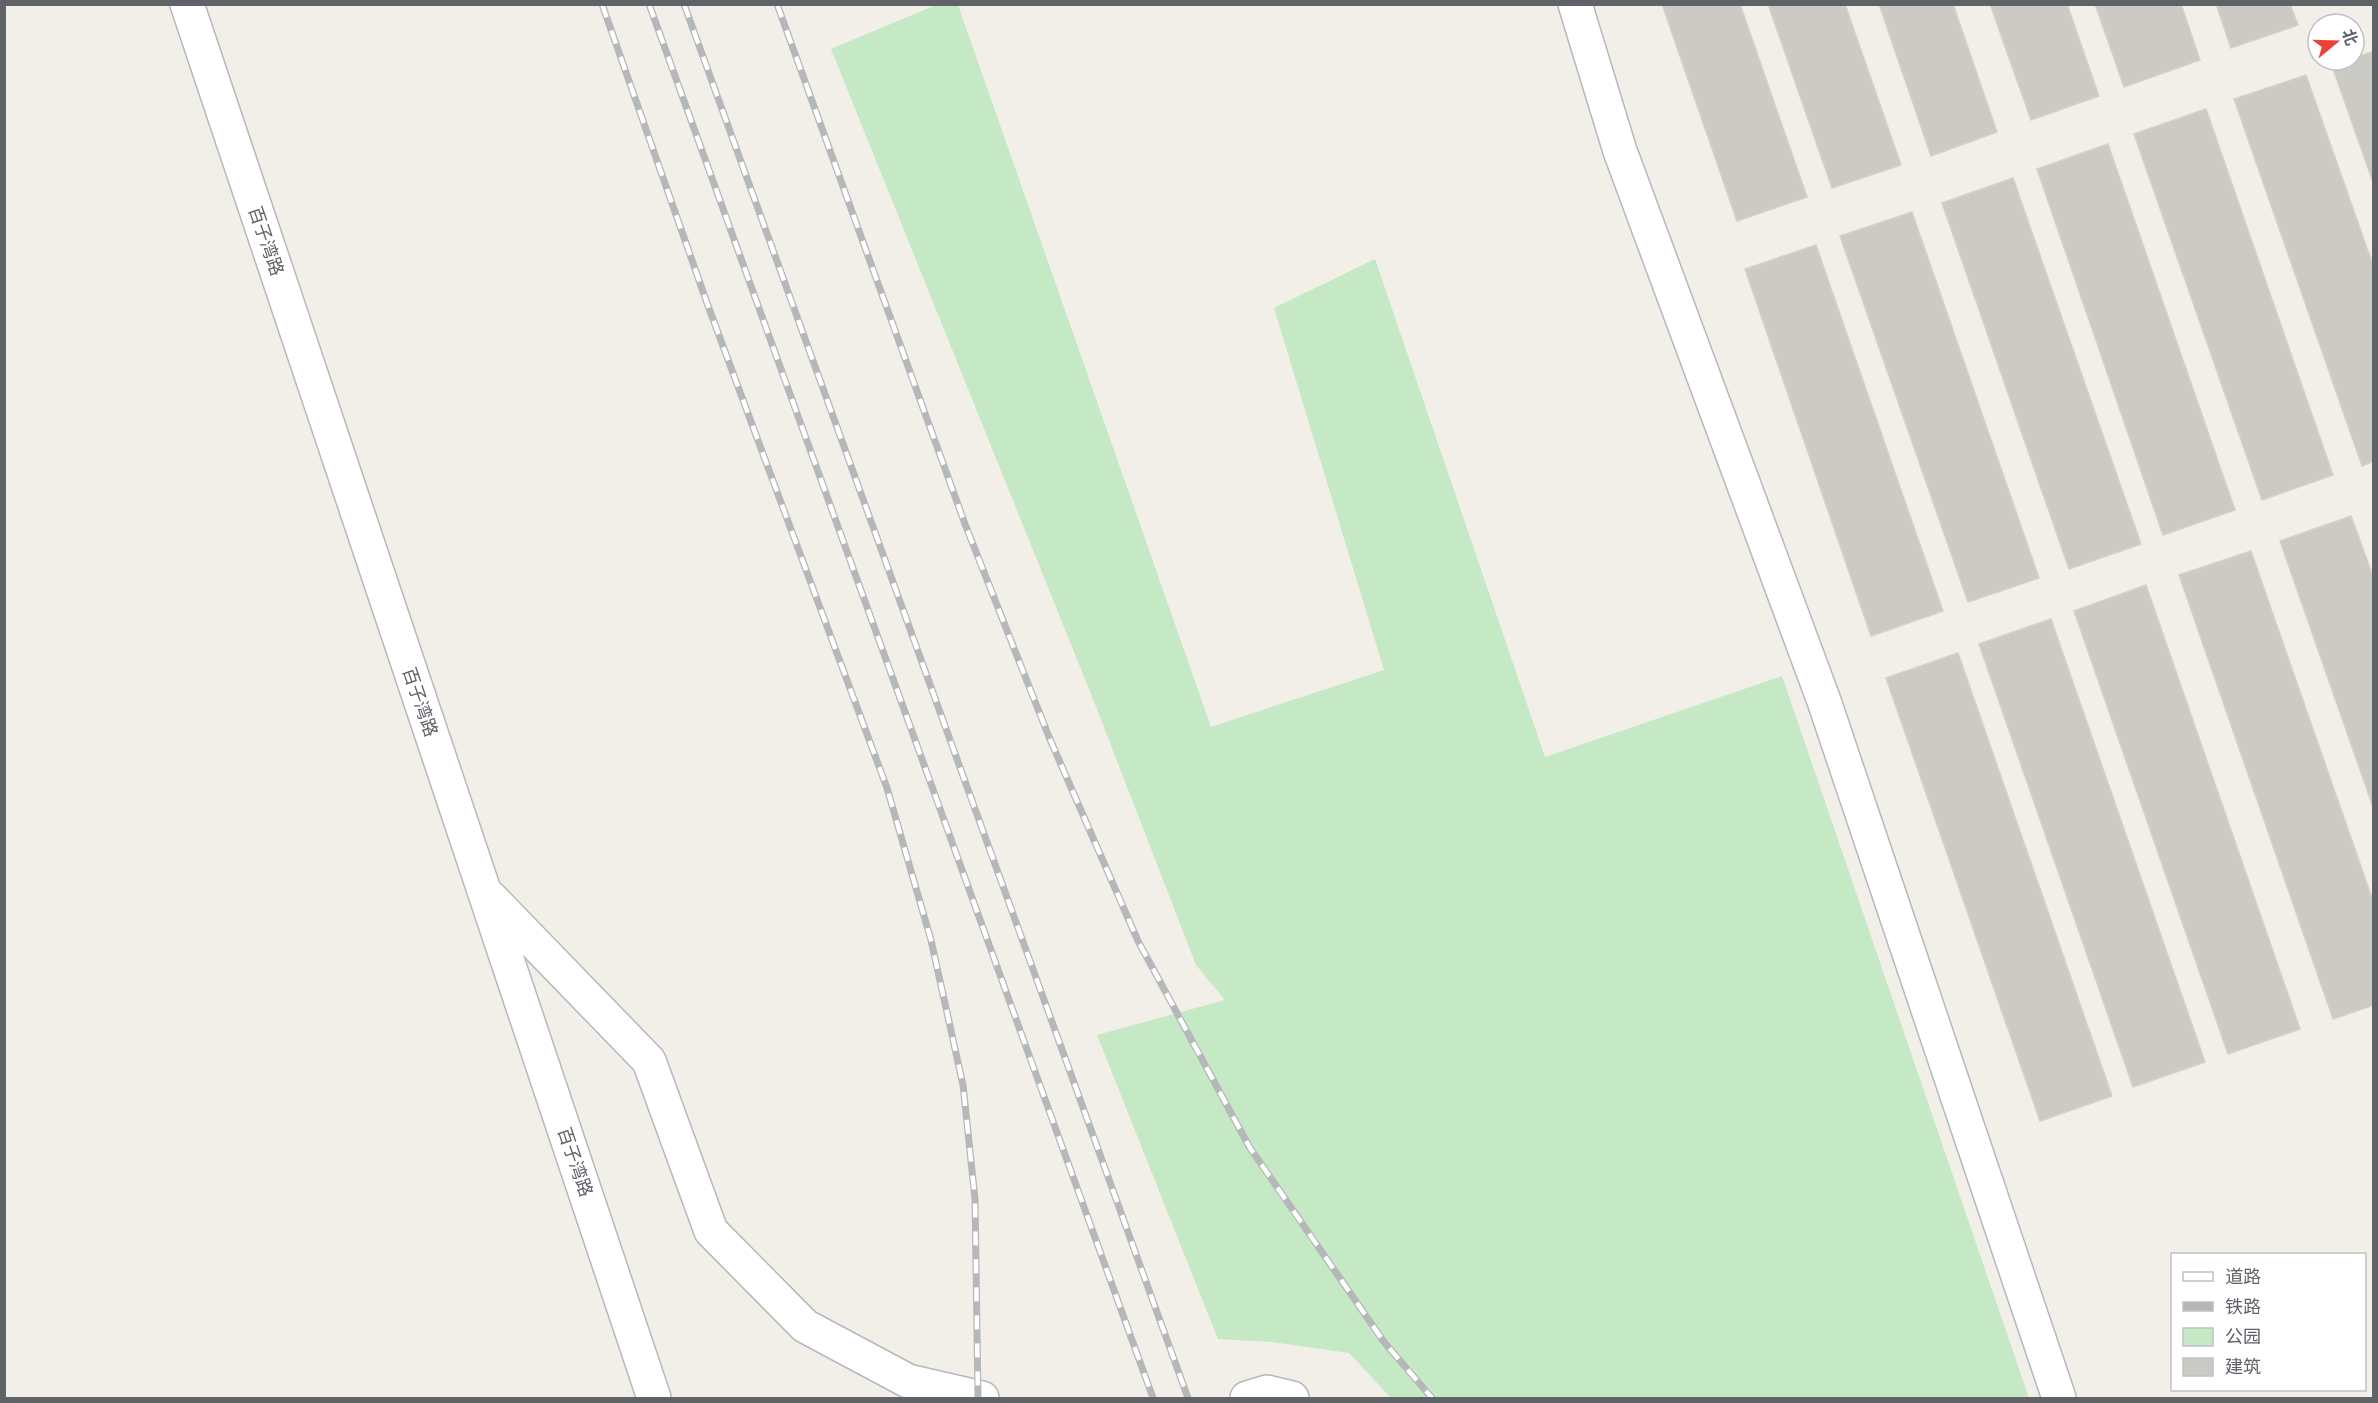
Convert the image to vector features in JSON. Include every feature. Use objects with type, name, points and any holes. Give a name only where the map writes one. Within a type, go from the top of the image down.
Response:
[{"type":"street","name":"百子湾路","points":[[187,4],[654,1398]]},
{"type":"street","points":[[1575,4],[1620,151],[1824,701],[2059,1398]]},
{"type":"street","points":[[483,890],[649,1061],[711,1231],[805,1326],[908,1381],[982,1398]]},
{"type":"street","points":[[1247,1398],[1267,1392],[1292,1398]]},
{"type":"green space","points":[[936,5],[958,5],[1211,727],[1384,670],[1274,308],[1375,259],[1545,757],[1782,676],[2029,1398],[1391,1398],[1349,1353],[1272,1342],[1218,1339],[1097,1035],[1225,1000],[1196,965],[1093,699],[831,49]]},
{"type":"building","points":[[1662,4],[1740,4],[1807,197],[1737,221]]},
{"type":"building","points":[[1768,4],[1845,4],[1901,165],[1832,188]]},
{"type":"building","points":[[1879,4],[1953,4],[1997,132],[1931,156]]},
{"type":"building","points":[[1990,4],[2067,4],[2099,96],[2031,120]]},
{"type":"building","points":[[2095,4],[2181,4],[2200,60],[2124,87]]},
{"type":"building","points":[[2216,4],[2290,4],[2298,25],[2231,48]]},
{"type":"building","points":[[2374,51],[2374,185],[2334,72],[2366,72],[2366,54]]},
{"type":"building","points":[[2306,75],[2374,268],[2374,461],[2362,466],[2234,99]]},
{"type":"building","points":[[2206,109],[2333,475],[2262,500],[2134,134]]},
{"type":"building","points":[[2108,144],[2235,510],[2163,535],[2037,169]]},
{"type":"building","points":[[2013,178],[2141,544],[2069,569],[1942,203]]},
{"type":"building","points":[[1912,212],[2039,578],[1968,602],[1840,236]]},
{"type":"building","points":[[1816,245],[1943,611],[1871,636],[1745,269]]},
{"type":"building","points":[[2351,516],[2374,579],[2374,810],[2280,541]]},
{"type":"building","points":[[2251,551],[2374,904],[2374,1005],[2333,1019],[2179,575]]},
{"type":"building","points":[[2146,585],[2300,1029],[2228,1054],[2074,611]]},
{"type":"building","points":[[2051,619],[2205,1062],[2133,1087],[1979,644]]},
{"type":"building","points":[[1958,653],[2112,1096],[2040,1121],[1886,678]]},
{"type":"railway","points":[[602,4],[707,303],[887,788],[931,940],[963,1085],[975,1199],[978,1398]]},
{"type":"railway","points":[[649,4],[1153,1398]]},
{"type":"railway","points":[[684,4],[1188,1398]]},
{"type":"railway","points":[[777,4],[965,524],[1049,737],[1138,941],[1250,1148],[1384,1342],[1432,1398]]}]
